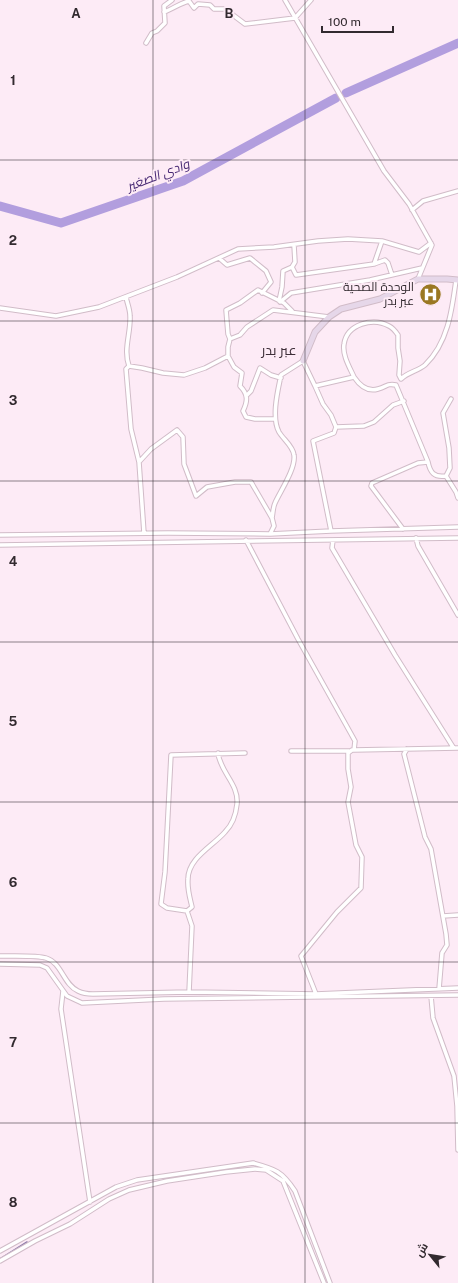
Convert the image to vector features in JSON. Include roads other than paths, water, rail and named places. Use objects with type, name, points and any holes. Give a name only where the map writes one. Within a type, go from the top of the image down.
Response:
[{"type":"street","points":[[146,43],[152,33],[157,31],[165,23],[164,6],[172,0]]},
{"type":"street","points":[[284,0],[384,171],[412,210],[431,242],[432,245],[418,279]]},
{"type":"street","points":[[164,12],[181,3],[190,1],[194,8],[198,4],[210,5],[214,9],[225,9],[245,24],[295,18],[311,0]]},
{"type":"street","points":[[412,210],[423,201],[458,191]]},
{"type":"street","points":[[0,308],[56,316],[99,307],[177,277],[238,249],[294,245],[334,239],[348,239],[382,241],[419,252],[431,242]]},
{"type":"street","points":[[374,264],[382,241]]},
{"type":"street","points":[[279,301],[283,271],[292,267],[295,262],[294,245]]},
{"type":"street","points":[[219,258],[226,265],[250,258],[266,272],[271,282],[262,293]]},
{"type":"street","points":[[292,267],[296,275],[374,264],[385,260],[388,261],[392,275]]},
{"type":"street","points":[[279,301],[291,293],[370,280],[422,268]]},
{"type":"street","points":[[272,518],[275,504],[293,465],[294,454],[287,441],[279,431],[275,419],[275,406],[282,375],[302,361],[315,332],[329,317],[341,309],[380,299],[418,279],[447,278],[457,280],[450,319],[444,337],[436,351],[424,365],[407,374],[402,379],[400,378],[398,335],[389,326],[374,322],[358,325],[349,332],[344,344],[346,358],[354,377],[359,384],[368,390],[378,389],[390,383],[396,385],[404,401],[430,470],[435,476],[446,476]]},
{"type":"street","points":[[275,419],[255,419],[246,417],[243,411],[246,404],[246,395],[240,386],[242,373],[234,367],[228,356],[230,339],[228,334],[226,310],[258,290],[279,301],[292,311]]},
{"type":"street","points":[[126,297],[130,315],[126,358],[129,366]]},
{"type":"street","points":[[230,339],[240,335],[247,327],[273,310],[292,311],[329,317]]},
{"type":"street","points":[[129,366],[163,373],[184,375],[205,368],[228,356]]},
{"type":"street","points":[[302,361],[323,404],[331,414],[336,427],[334,433],[313,440],[331,530]]},
{"type":"street","points":[[129,366],[126,369],[131,429],[139,462],[144,533]]},
{"type":"street","points":[[246,395],[251,391],[260,368],[271,375],[281,378]]},
{"type":"street","points":[[315,386],[354,377]]},
{"type":"street","points":[[446,476],[450,468],[450,455],[443,413],[451,398]]},
{"type":"street","points":[[336,427],[364,426],[374,422],[392,405],[404,401]]},
{"type":"street","points":[[139,462],[151,449],[177,430],[183,437],[184,464],[196,496],[207,487],[235,482],[251,482],[272,518],[274,526],[270,534]]},
{"type":"street","points":[[402,529],[371,486],[372,483],[418,463],[428,462]]},
{"type":"street","points":[[446,476],[458,498]]},
{"type":"street","points":[[0,535],[144,533],[270,534],[331,530],[458,527]]},
{"type":"street","points":[[416,538],[418,546],[458,615]]},
{"type":"street","points":[[0,545],[246,540],[458,538]]},
{"type":"street","points":[[246,540],[298,639],[355,741],[354,750]]},
{"type":"street","points":[[333,540],[332,548],[395,655],[453,747]]},
{"type":"street","points":[[291,751],[458,748]]},
{"type":"street","points":[[408,749],[404,754],[405,760],[426,836],[432,849],[447,945],[442,953],[439,989]]},
{"type":"street","points":[[316,994],[301,956],[337,912],[361,888],[362,857],[356,845],[348,802],[351,787],[347,756],[350,751]]},
{"type":"street","points":[[218,753],[219,761],[231,780],[236,793],[237,804],[234,817],[226,832],[195,860],[188,878],[192,907],[187,911],[167,908],[161,904],[165,872],[171,755],[201,755],[218,753],[245,753]]},
{"type":"street","points":[[187,911],[192,926],[189,992]]},
{"type":"street","points":[[443,916],[458,914]]},
{"type":"street","points":[[0,956],[46,958],[53,961],[70,985],[77,991],[93,994],[189,992],[316,994],[458,988]]},
{"type":"street","points":[[0,964],[40,965],[47,968],[53,974],[67,996],[82,1003],[164,998],[458,995]]},
{"type":"street","points":[[63,991],[61,1009],[90,1202]]},
{"type":"street","points":[[431,996],[433,1018],[454,1076],[457,1106],[458,1150]]},
{"type":"street","points":[[0,1251],[116,1187],[137,1180],[253,1163],[280,1172],[288,1180],[295,1191],[330,1283]]},
{"type":"street","points":[[0,1261],[35,1241],[70,1224],[109,1198],[128,1190],[182,1179],[255,1169],[266,1170],[283,1181],[324,1283]]},
{"type":"waterway","name":"وادي الصغير","points":[[346,93],[458,43]]},
{"type":"waterway","name":"وادي الصغير","points":[[0,206],[61,223],[183,181],[336,98]]},
{"type":"waterway","points":[[0,1259],[27,1242]]},
{"type":"place","name":"الوحدة الصحية عبر بدر","points":[[430,294]]},
{"type":"district","name":"عبر بدر","points":[[279,350]]}]
